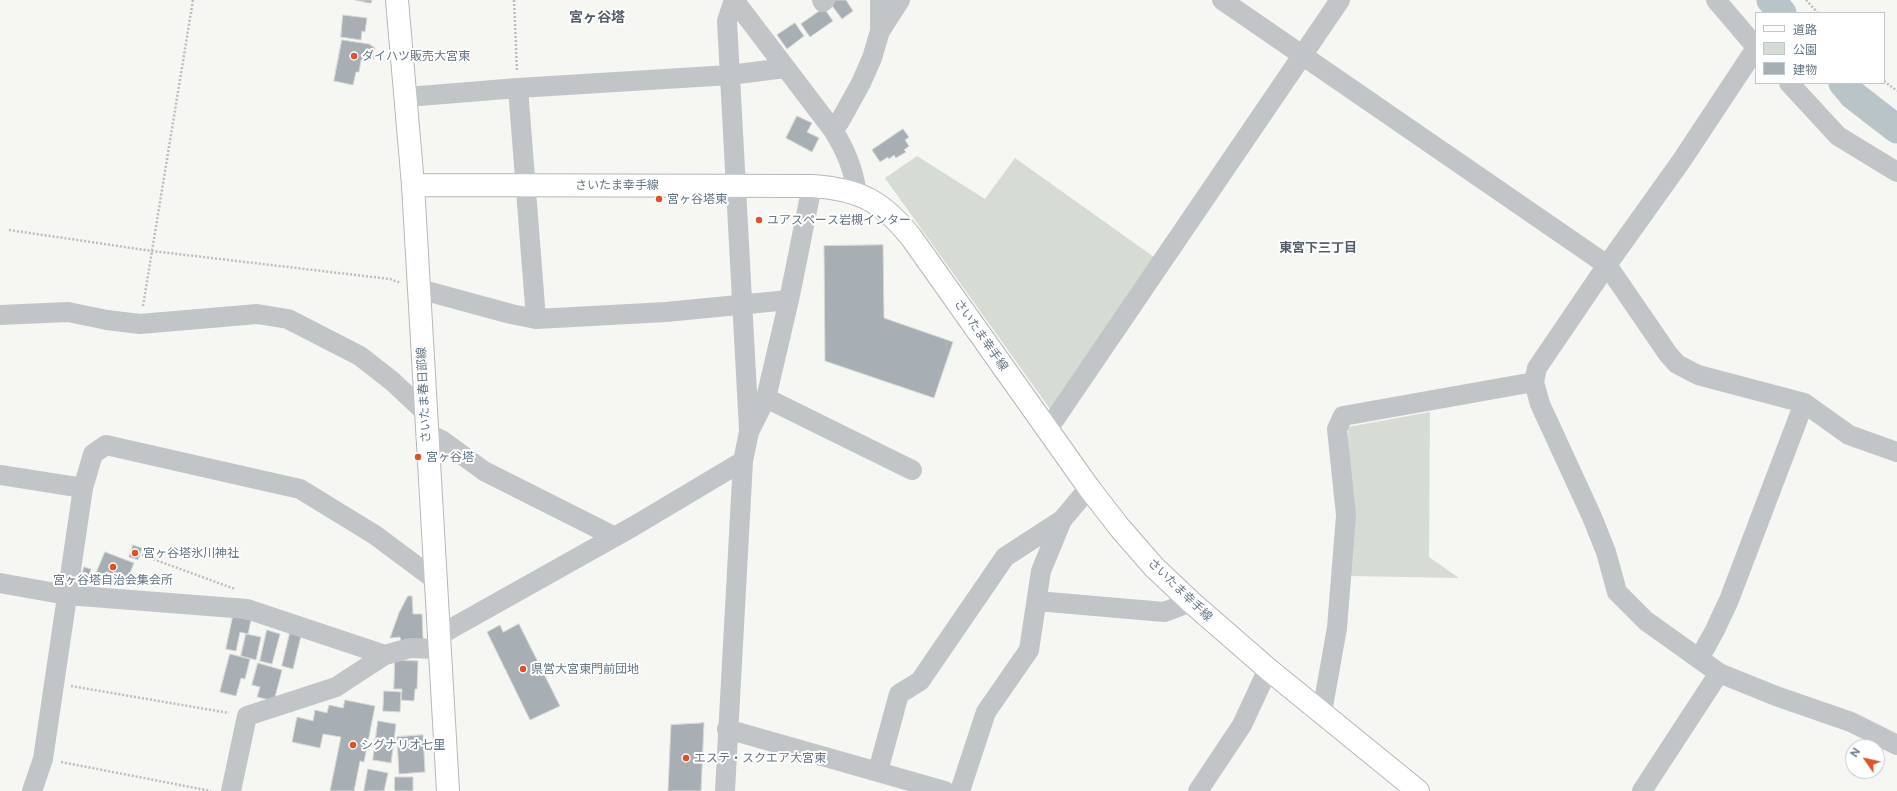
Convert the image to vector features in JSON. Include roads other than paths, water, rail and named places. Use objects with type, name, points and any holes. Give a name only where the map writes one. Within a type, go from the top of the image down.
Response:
[{"type":"main road","name":"さいたま春日部線","points":[[397,0],[407,97],[413,185],[424,412],[448,791]]},
{"type":"main road","name":"さいたま幸手線","points":[[413,185],[812,186],[841,189],[857,193],[872,200],[887,211],[911,237],[1089,488],[1120,528],[1154,567],[1191,602],[1268,669],[1418,791]]},
{"type":"street","points":[[734,0],[833,130],[845,149],[854,176],[857,193]]},
{"type":"street","points":[[725,791],[727,728],[743,461],[749,432],[737,185],[727,21],[734,0]]},
{"type":"street","points":[[822,0],[823,2],[825,0]]},
{"type":"street","points":[[880,0],[880,31]]},
{"type":"street","points":[[833,130],[840,121],[861,84],[872,58],[880,31],[900,0]]},
{"type":"street","points":[[1222,0],[1607,265],[1668,354],[1677,364],[1698,375],[1804,404],[1849,435],[1897,452]]},
{"type":"street","points":[[1048,429],[1340,0]]},
{"type":"street","points":[[1716,0],[1755,46]]},
{"type":"street","points":[[1755,49],[1682,160],[1607,265],[1537,368],[1534,382],[1540,404],[1598,531],[1606,552],[1617,592],[1646,621],[1719,673],[1776,696],[1851,722],[1897,743]]},
{"type":"street","points":[[407,97],[518,88],[730,75],[785,68]]},
{"type":"street","points":[[1790,84],[1838,136],[1897,172]]},
{"type":"street","points":[[518,88],[527,185],[536,319]]},
{"type":"street","points":[[749,432],[766,398],[789,300],[812,186]]},
{"type":"street","points":[[419,289],[511,314],[536,319],[666,312],[743,303],[789,300]]},
{"type":"street","points":[[0,315],[68,312],[107,320],[140,324],[256,314],[288,319],[360,356],[392,381],[424,412]]},
{"type":"street","points":[[1322,712],[1337,628],[1346,515],[1336,429],[1343,416],[1534,382]]},
{"type":"street","points":[[766,398],[912,470]]},
{"type":"street","points":[[1698,659],[1715,630],[1729,600],[1804,404]]},
{"type":"street","points":[[426,436],[435,437],[443,441],[484,471],[615,537]]},
{"type":"street","points":[[32,791],[43,759],[83,488],[93,454],[106,445],[300,490],[375,535],[430,576],[435,575]]},
{"type":"street","points":[[231,791],[247,716],[336,687],[386,655],[438,642],[743,461]]},
{"type":"street","points":[[0,475],[83,488]]},
{"type":"street","points":[[878,771],[899,694],[920,681],[1005,557],[1062,520],[1089,488]]},
{"type":"street","points":[[960,791],[986,712],[1029,650],[1041,571],[1062,520]]},
{"type":"street","points":[[0,583],[68,595],[247,609],[386,655]]},
{"type":"street","points":[[1037,601],[1164,612],[1191,602]]},
{"type":"street","points":[[1198,791],[1242,725],[1268,669]]},
{"type":"street","points":[[1642,791],[1719,673]]},
{"type":"street","points":[[727,728],[945,791]]},
{"type":"waterway","points":[[1771,0],[1781,12]]},
{"type":"waterway","points":[[1844,84],[1853,95],[1897,129]]},
{"type":"place","name":"ダイハツ販売大宮東","points":[[354,56]]},
{"type":"place","name":"宮ヶ谷塔東","points":[[659,199]]},
{"type":"place","name":"ユアスペース岩槻インター","points":[[759,220]]},
{"type":"place","name":"宮ヶ谷塔","points":[[418,457]]},
{"type":"place","name":"宮ヶ谷塔氷川神社","points":[[135,553]]},
{"type":"place","name":"宮ヶ谷塔自治会集会所","points":[[113,567]]},
{"type":"place","name":"県営大宮東門前団地","points":[[523,669]]},
{"type":"place","name":"シグナリオ七里","points":[[353,745]]},
{"type":"place","name":"エステ・スクエア大宮東","points":[[686,758]]},
{"type":"district","name":"宮ヶ谷塔","points":[[597,18]]},
{"type":"district","name":"東宮下三丁目","points":[[1318,248]]}]
